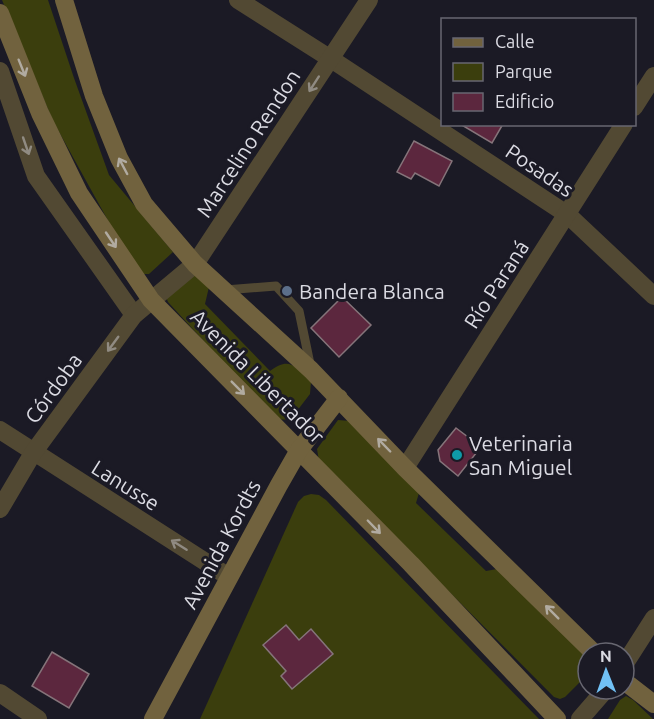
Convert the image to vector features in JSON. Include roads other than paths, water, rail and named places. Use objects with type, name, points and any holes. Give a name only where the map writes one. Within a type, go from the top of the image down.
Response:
[{"type":"main road","name":"Avenida Libertador","points":[[64,0],[94,96],[119,158],[144,204],[195,264],[311,370],[405,468],[582,641]]},
{"type":"main road","name":"Avenida Libertador","points":[[0,13],[40,113],[79,193],[151,300],[299,450],[557,719]]},
{"type":"main road","name":"Avenida Kordts","points":[[153,719],[299,450],[339,398]]},
{"type":"main road","points":[[636,690],[654,704]]},
{"type":"street","name":"Posadas","points":[[238,0],[568,215],[654,296]]},
{"type":"street","name":"Marcelino Rendon","points":[[151,300],[195,264],[369,0]]},
{"type":"street","points":[[0,71],[36,176],[134,315]]},
{"type":"street","points":[[636,104],[654,76]]},
{"type":"street","name":"Río Paraná","points":[[405,468],[623,126]]},
{"type":"street","name":"Córdoba","points":[[0,509],[33,453],[134,315],[151,300]]},
{"type":"street","name":"Lanusse","points":[[0,430],[229,577]]},
{"type":"street","points":[[636,646],[654,618]]},
{"type":"street","points":[[0,693],[38,719]]},
{"type":"street","points":[[580,719],[596,701]]},
{"type":"lane","points":[[223,290],[276,286],[299,311],[311,370]]},
{"type":"place","name":"Bandera Blanca","points":[[287,291]]},
{"type":"place","name":"Veterinaria San Miguel","points":[[457,455]]}]
